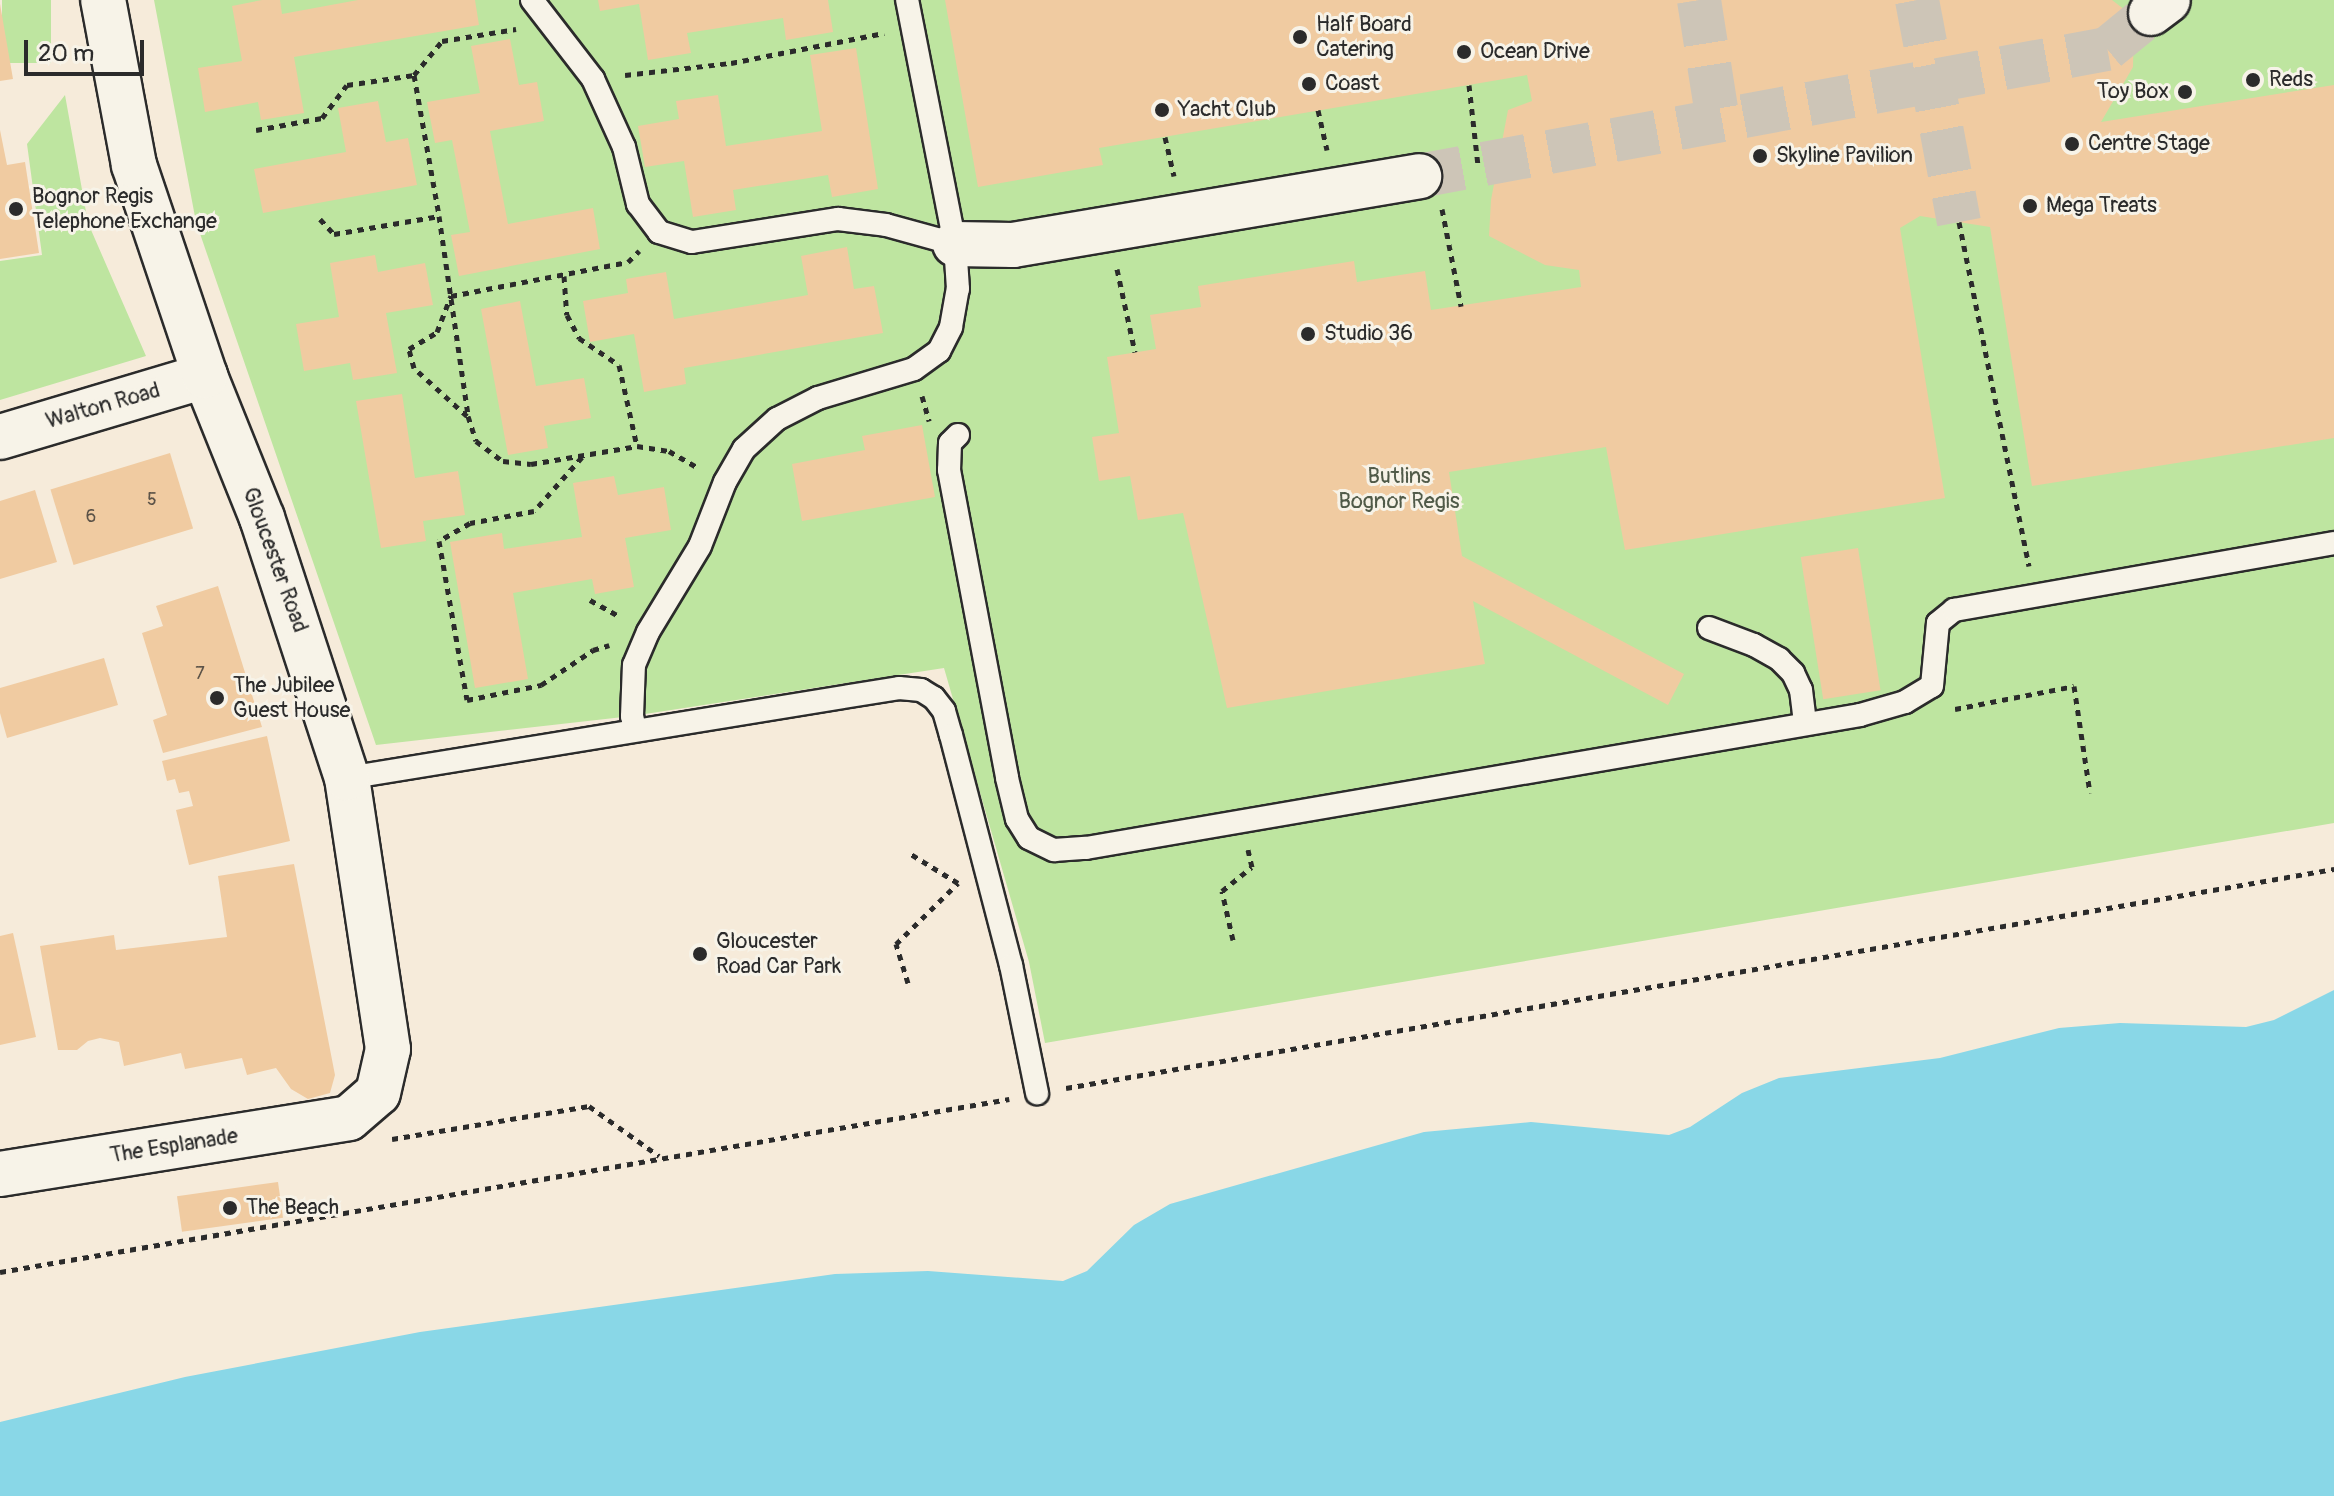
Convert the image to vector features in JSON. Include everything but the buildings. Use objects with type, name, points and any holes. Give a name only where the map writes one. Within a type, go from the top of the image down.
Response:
[{"type":"street","name":"Gloucester Road","points":[[103,0],[134,165],[205,376],[267,532],[347,778],[388,1049],[378,1093],[349,1118]]},
{"type":"street","points":[[955,244],[1013,245],[1108,229],[1430,189]]},
{"type":"street","name":"Walton Road","points":[[0,437],[205,376]]},
{"type":"street","name":"The Esplanade","points":[[0,1174],[349,1118]]},
{"type":"lane","points":[[532,0],[593,79],[624,147],[638,204],[659,232],[692,242],[838,219],[886,225],[955,244]]},
{"type":"lane","points":[[635,729],[632,716],[634,665],[648,632],[700,546],[725,482],[744,449],[777,419],[818,398],[895,378],[939,351],[951,327],[958,289],[955,244],[907,0]]},
{"type":"lane","points":[[958,435],[950,443],[949,470],[1007,778],[1017,819],[1029,838],[1054,850],[1086,848],[1860,715],[1905,702],[1932,686],[1938,623],[1954,610],[2334,543]]},
{"type":"lane","points":[[1709,628],[1754,645],[1779,659],[1793,673],[1801,690],[1805,724]]},
{"type":"lane","points":[[347,778],[899,688],[921,690],[934,698],[944,711],[1011,965],[1037,1093]]},
{"type":"path","points":[[256,130],[322,118],[347,85],[414,75],[442,41],[549,23]]},
{"type":"path","points":[[593,79],[731,63],[912,28]]},
{"type":"path","points":[[414,75],[439,216],[468,416],[476,441],[503,461],[531,464],[637,446],[669,451],[725,482]]},
{"type":"path","points":[[1469,85],[1478,165]]},
{"type":"path","points":[[1430,189],[1461,306]]},
{"type":"path","points":[[320,219],[334,234],[439,216]]},
{"type":"path","points":[[1959,222],[2035,597]]},
{"type":"path","points":[[1108,229],[1135,352]]},
{"type":"path","points":[[451,296],[628,262],[659,232]]},
{"type":"path","points":[[564,276],[567,315],[579,338],[619,365],[637,446]]},
{"type":"path","points":[[451,296],[437,332],[409,349],[414,368],[468,416]]},
{"type":"path","points":[[582,457],[534,511],[470,523],[439,541],[467,700],[541,685],[593,650],[648,632]]},
{"type":"path","points":[[1932,686],[1941,712],[2074,686],[2090,793]]},
{"type":"path","points":[[1233,940],[1222,891],[1252,867],[1241,821]]},
{"type":"path","points":[[908,983],[896,944],[958,883],[909,853]]},
{"type":"path","points":[[0,1272],[2334,869]]},
{"type":"path","points":[[422,1134],[589,1106],[660,1157]]},
{"type":"green space","points":[[2,0],[51,0],[51,63],[2,63]]},
{"type":"green space","name":"Butlins Bognor Regis","points":[[154,0],[2334,0],[2334,823],[1045,1043],[1029,962],[944,668],[632,716],[376,745],[196,222]]},
{"type":"green space","points":[[65,95],[88,223],[146,356],[0,400],[0,261],[42,255],[27,144]]},
{"type":"water","points":[[2334,990],[2334,1496],[0,1496],[0,1422],[185,1377],[420,1332],[835,1274],[928,1271],[1063,1281],[1087,1271],[1134,1225],[1170,1204],[1424,1132],[1531,1122],[1669,1135],[1690,1127],[1742,1093],[1779,1078],[1940,1058],[2059,1028],[2120,1023],[2246,1027],[2274,1020]]},
{"type":"tunnel","points":[[1699,0],[1718,121]]},
{"type":"tunnel","points":[[1917,0],[1959,222]]},
{"type":"tunnel","points":[[1419,176],[2107,49],[2151,13]]},
{"type":"place","name":"Half Board Catering","points":[[1300,37]]},
{"type":"place","name":"Ocean Drive","points":[[1464,52]]},
{"type":"place","name":"Reds","points":[[2253,80]]},
{"type":"place","name":"Coast","points":[[1309,84]]},
{"type":"place","name":"Toy Box","points":[[2185,92]]},
{"type":"place","name":"Yacht Club","points":[[1162,110]]},
{"type":"place","name":"Centre Stage","points":[[2072,144]]},
{"type":"place","name":"Skyline Pavilion","points":[[1760,156]]},
{"type":"place","name":"Mega Treats","points":[[2030,206]]},
{"type":"place","name":"Bognor Regis Telephone Exchange","points":[[16,209]]},
{"type":"place","name":"Studio 36","points":[[1308,334]]},
{"type":"place","name":"The Jubilee Guest House","points":[[217,698]]},
{"type":"place","name":"Gloucester Road Car Park","points":[[700,954]]},
{"type":"place","name":"The Beach","points":[[230,1208]]}]
